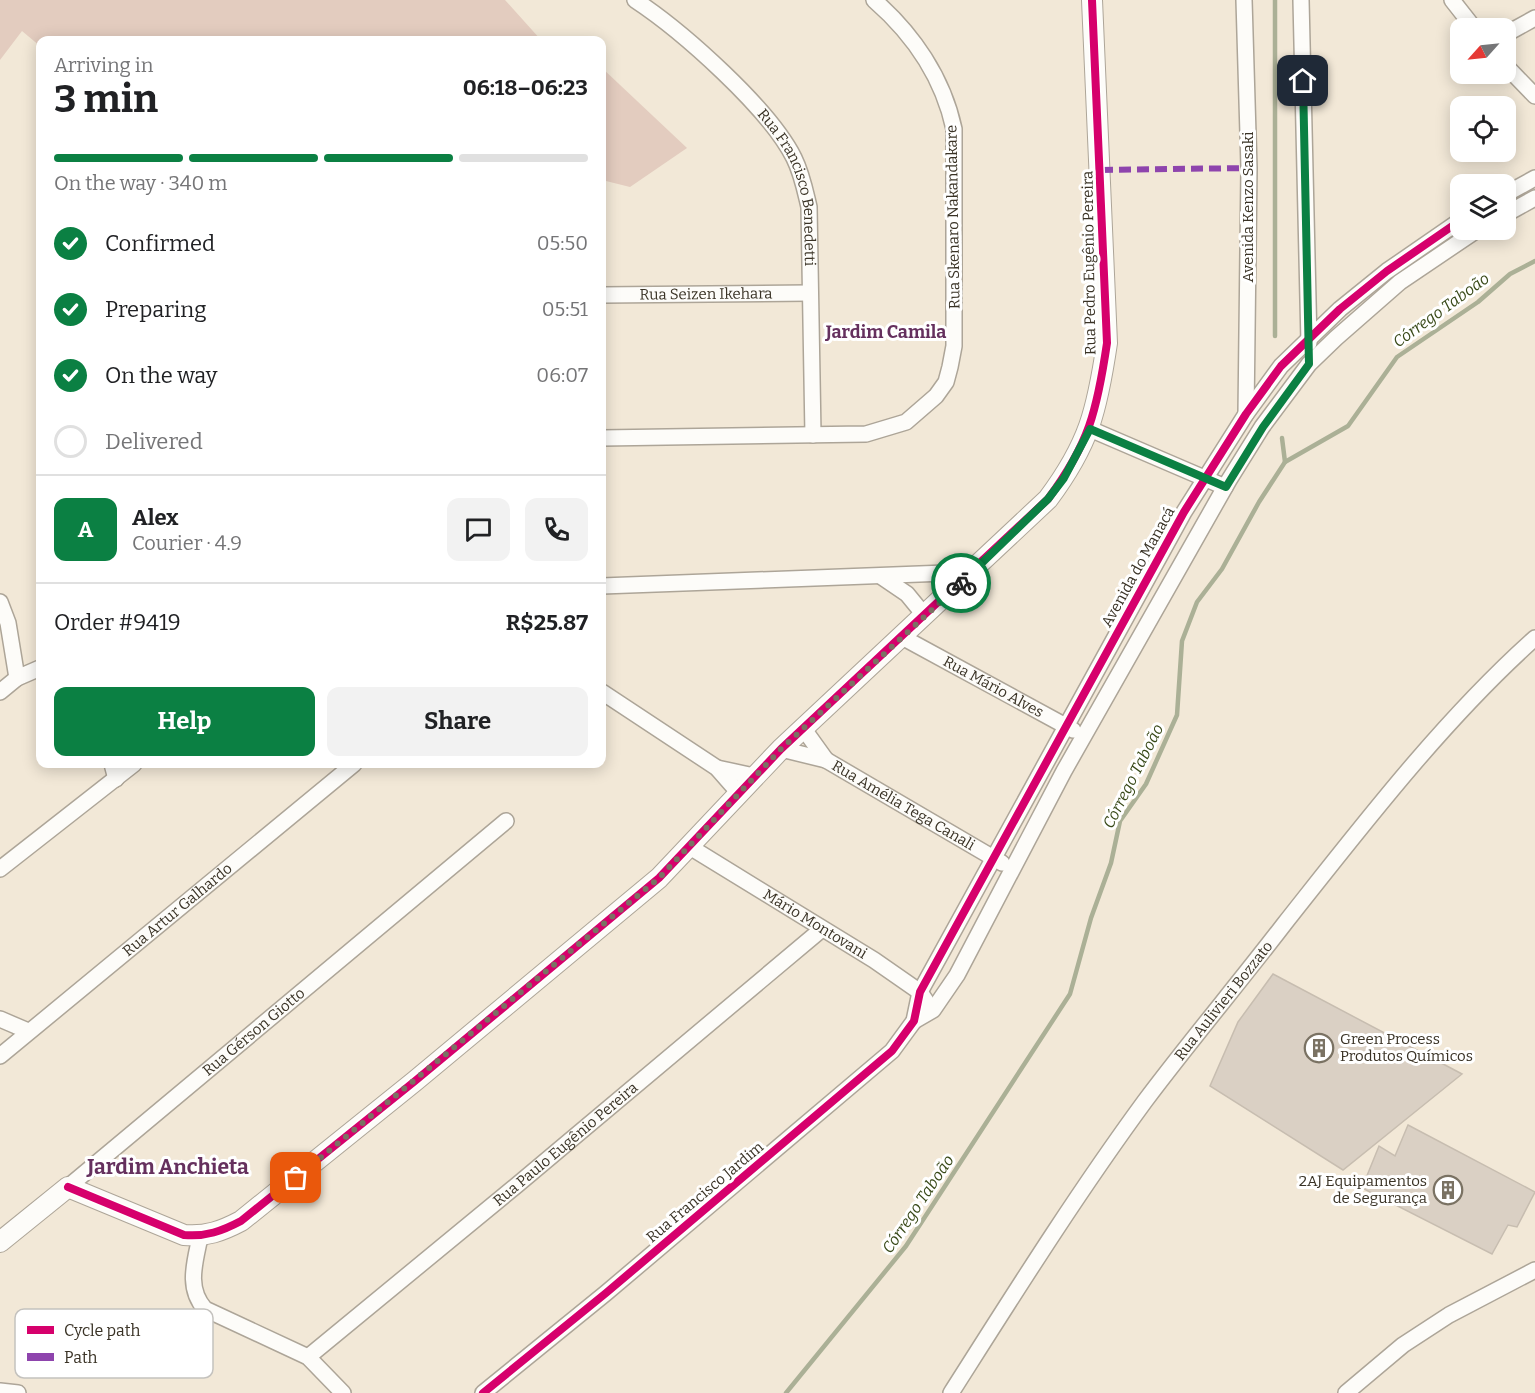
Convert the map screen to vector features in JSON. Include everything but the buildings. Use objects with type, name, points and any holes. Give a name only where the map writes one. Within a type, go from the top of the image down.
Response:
[{"type":"street","name":"Rua Francisco Benedetti","points":[[634,0],[724,75],[776,129],[794,159],[804,183],[808,207],[813,435]]},
{"type":"street","name":"Rua Skenaro Nakandakare","points":[[606,438],[866,434],[906,422],[936,396],[945,382],[954,346],[954,129],[949,105],[928,63],[874,0]]},
{"type":"street","name":"Rua Pedro Eugênio Pereira","points":[[200,1237],[221,1231],[262,1205],[635,898],[690,847],[738,792],[781,749],[972,572],[1048,499],[1064,478],[1090,429],[1100,393],[1107,343],[1092,0]]},
{"type":"street","name":"Avenida Kenzo Sasaki","points":[[1244,0],[1249,168],[1246,414]]},
{"type":"street","points":[[1301,0],[1309,364]]},
{"type":"street","points":[[1452,0],[1466,18]]},
{"type":"street","points":[[1516,28],[1535,18]]},
{"type":"street","points":[[1516,76],[1535,96]]},
{"type":"street","points":[[1516,188],[1535,178]]},
{"type":"street","points":[[1516,208],[1535,198]]},
{"type":"street","name":"Avenida do Manacá","points":[[920,992],[1064,726],[1204,478],[1246,414],[1281,366],[1309,338],[1387,271],[1450,228]]},
{"type":"street","points":[[933,1010],[957,975],[1084,736],[1226,487],[1289,390],[1309,364],[1400,282],[1462,240]]},
{"type":"street","name":"Rua Seizen Ikehara","points":[[606,295],[809,293]]},
{"type":"street","points":[[1248,360],[1265,388],[1289,390]]},
{"type":"street","points":[[1090,429],[1226,487]]},
{"type":"street","points":[[606,586],[972,572]]},
{"type":"street","points":[[882,577],[907,594],[925,616]]},
{"type":"street","points":[[0,602],[8,623],[16,678]]},
{"type":"street","name":"Rua Mário Alves","points":[[902,637],[1084,736]]},
{"type":"street","name":"Rua Aulivieri Bozzato","points":[[951,1393],[1084,1187],[1147,1099],[1329,867],[1442,734],[1509,661],[1535,638]]},
{"type":"street","points":[[0,692],[16,678],[36,670]]},
{"type":"street","points":[[606,695],[717,768],[738,792]]},
{"type":"street","name":"Rua Amélia Tega Canali","points":[[802,729],[826,760]]},
{"type":"street","name":"Rua Amélia Tega Canali","points":[[781,749],[826,760],[1013,869]]},
{"type":"street","points":[[113,768],[116,779]]},
{"type":"street","points":[[0,869],[129,768]]},
{"type":"street","name":"Rua Artur Galhardo","points":[[0,1056],[349,768]]},
{"type":"street","points":[[717,768],[754,776]]},
{"type":"street","name":"Rua Gérson Giotto","points":[[0,1242],[68,1188],[506,821]]},
{"type":"street","name":"Mário Montovani","points":[[690,847],[874,960],[920,992],[933,1010]]},
{"type":"street","name":"Rua Paulo Eugênio Pereira","points":[[308,1356],[517,1185],[822,929]]},
{"type":"street","name":"Rua Francisco Jardim","points":[[914,1022],[920,992]]},
{"type":"street","name":"Rua Francisco Jardim","points":[[483,1393],[875,1067],[892,1051],[914,1022],[933,1010]]},
{"type":"street","points":[[0,1019],[28,1031]]},
{"type":"street","points":[[68,1188],[170,1231],[200,1237],[193,1272],[193,1288],[198,1302],[204,1309]]},
{"type":"street","points":[[1346,1393],[1403,1345],[1449,1315],[1535,1270]]},
{"type":"street","points":[[213,1316],[308,1356],[343,1393]]},
{"type":"street","points":[[0,1390],[18,1393]]},
{"type":"shaded area","points":[[0,0],[505,0],[537,36],[36,36],[36,43],[22,31],[0,60]]},
{"type":"shaded area","points":[[606,72],[687,148],[630,187],[606,181]]},
{"type":"waterway","points":[[1275,0],[1275,336]]},
{"type":"waterway","name":"Córrego Taboão","points":[[786,1393],[906,1246],[1070,994],[1091,918],[1111,863],[1120,821],[1146,784],[1177,715],[1182,641],[1197,602],[1222,569],[1259,502],[1285,462],[1348,426],[1397,357],[1478,302],[1510,274],[1535,261]]},
{"type":"waterway","points":[[1282,438],[1285,462]]},
{"type":"marked path","points":[[1101,170],[1249,168]]},
{"type":"cycle path","points":[[68,1187],[184,1235],[214,1232],[241,1221],[415,1081],[659,878],[781,749],[1048,499],[1073,461],[1089,426],[1095,408],[1107,343],[1092,0]]},
{"type":"cycle path","points":[[483,1393],[606,1293],[892,1051],[914,1021],[920,992],[1184,512],[1246,414],[1281,366],[1340,309],[1387,271],[1450,228]]},
{"type":"way so far","points":[[296,1178],[659,878],[781,749],[961,583]]},
{"type":"place","name":"Green Process Produtos Químicos","points":[[1319,1048]]},
{"type":"place","name":"2AJ Equipamentos de Segurança","points":[[1448,1190]]},
{"type":"district","name":"Jardim Camila","points":[[886,332]]},
{"type":"district","name":"Jardim Anchieta","points":[[168,1167]]},
{"type":"route","points":[[961,583],[1048,499],[1064,478],[1090,429],[1226,487],[1263,427],[1309,364],[1303,81]]}]
